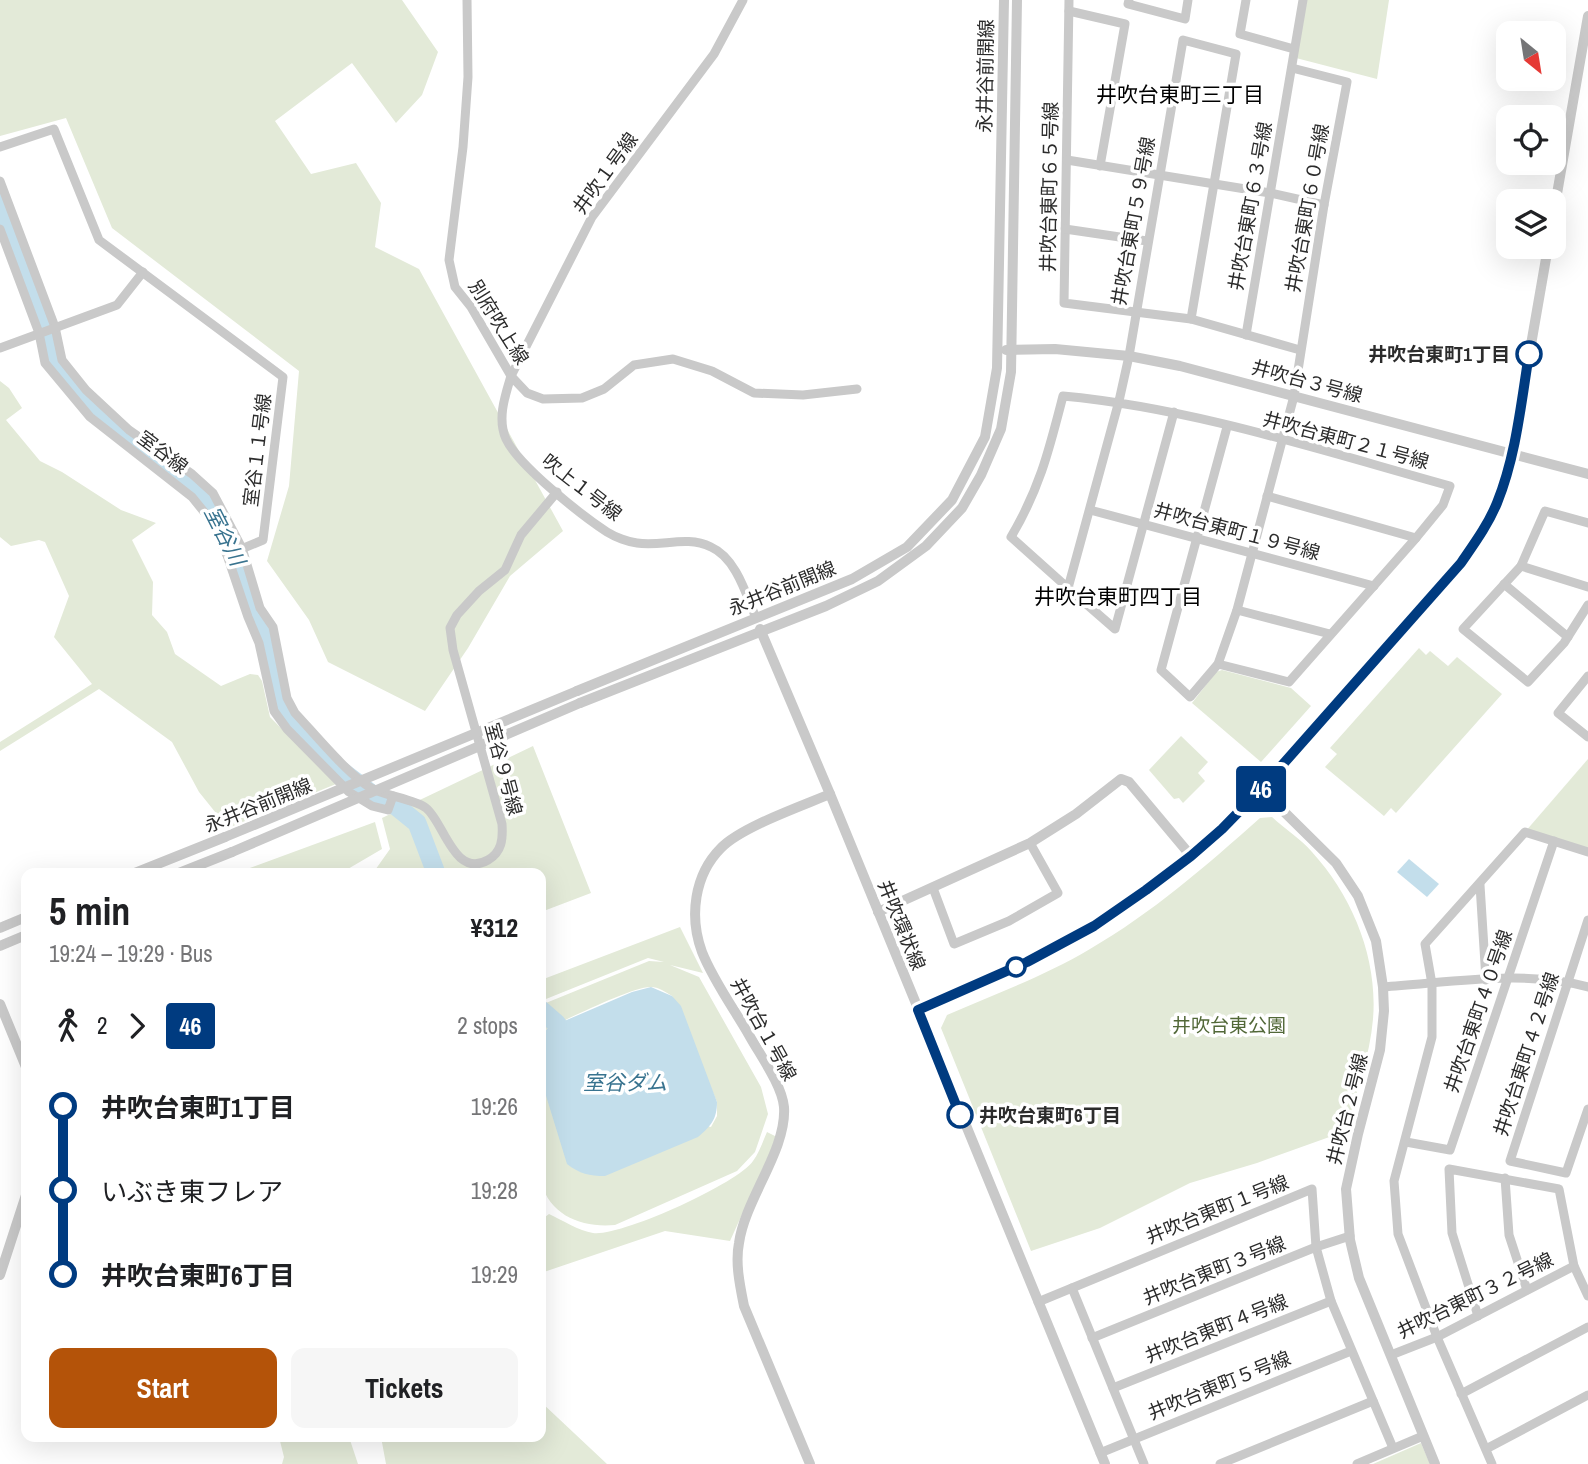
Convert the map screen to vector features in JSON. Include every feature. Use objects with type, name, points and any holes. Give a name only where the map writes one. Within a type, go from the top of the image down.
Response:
[{"type":"street","name":"別府吹上線","points":[[467,0],[468,77],[463,147],[449,260],[455,287],[471,307],[511,376],[527,393],[543,398],[582,398],[604,389],[634,365],[673,359],[712,372],[754,393],[803,395],[858,389]]},
{"type":"street","name":"井吹１号線","points":[[511,376],[592,217],[714,54],[743,0]]},
{"type":"street","name":"永井谷前開線","points":[[148,868],[852,579],[907,547],[952,500],[985,437],[997,369],[1004,0]]},
{"type":"street","name":"永井谷前開線","points":[[192,868],[580,703],[826,606],[878,581],[926,545],[962,508],[981,475],[1001,429],[1011,372],[1017,0]]},
{"type":"street","name":"井吹台東町６５号線","points":[[1069,0],[1064,303],[1135,311]]},
{"type":"street","points":[[1129,0],[1128,4],[1185,19],[1188,0]]},
{"type":"street","points":[[1246,0],[1240,34],[1294,49]]},
{"type":"street","name":"井吹台東町６３号線","points":[[1247,335],[1303,0]]},
{"type":"street","points":[[1069,11],[1125,24],[1100,166]]},
{"type":"street","points":[[1558,189],[1588,16]]},
{"type":"street","name":"井吹台東町５９号線","points":[[1068,588],[1129,356],[1183,40],[1236,54],[1191,320]]},
{"type":"street","name":"井吹台東町６０号線","points":[[1218,664],[1237,610],[1294,396],[1324,205],[1347,82],[1292,68]]},
{"type":"street","name":"室谷１１号線","points":[[0,147],[54,129],[99,240],[283,377],[263,540],[242,548],[213,493],[192,474],[129,430],[86,390],[62,360],[55,327],[0,181]]},
{"type":"street","points":[[1067,160],[1270,193],[1324,205]]},
{"type":"street","name":"室谷線","points":[[0,229],[39,332],[45,363],[90,417],[192,496],[209,517],[227,555],[248,617],[260,643],[274,711],[287,729],[349,792],[372,806],[388,810],[393,796]]},
{"type":"street","points":[[1065,229],[1147,241]]},
{"type":"street","points":[[918,1010],[1027,962],[1094,926],[1191,856],[1261,789],[1461,563],[1483,532],[1497,502],[1512,454],[1546,259]]},
{"type":"street","points":[[0,348],[117,305],[143,272]]},
{"type":"street","points":[[1135,311],[1191,320],[1300,350]]},
{"type":"street","name":"井吹台３号線","points":[[997,350],[1055,349],[1129,356],[1180,366],[1588,474]]},
{"type":"street","name":"吹上１号線","points":[[511,376],[502,404],[505,436],[517,458],[609,534],[639,544],[683,540],[712,547],[730,561],[755,618]]},
{"type":"street","name":"井吹台東町２１号線","points":[[1068,588],[1011,537],[1030,505],[1044,469],[1063,396],[1119,401],[1174,412],[1450,485],[1443,505],[1416,538],[1289,681],[1218,664]]},
{"type":"street","points":[[1068,588],[1115,629],[1174,412]]},
{"type":"street","points":[[1218,664],[1190,697],[1161,670],[1227,427]]},
{"type":"street","name":"室谷９号線","points":[[242,548],[260,608],[273,627],[287,698],[295,713],[370,788],[426,808],[457,855],[469,863],[483,863],[495,856],[503,840],[502,824],[453,650],[450,628],[457,615],[479,591],[505,570],[521,535],[557,492]]},
{"type":"street","points":[[1267,496],[1416,538]]},
{"type":"street","name":"井吹台東町１９号線","points":[[1090,510],[1374,586]]},
{"type":"street","points":[[1588,523],[1545,511],[1521,566],[1463,629],[1528,682],[1568,637],[1588,605]]},
{"type":"street","points":[[227,555],[242,548]]},
{"type":"street","points":[[1521,566],[1588,587]]},
{"type":"street","points":[[1504,584],[1568,637]]},
{"type":"street","points":[[1237,610],[1330,634]]},
{"type":"street","name":"井吹環状線","points":[[755,618],[831,794],[1105,1464]]},
{"type":"street","points":[[1588,676],[1558,713],[1588,737]]},
{"type":"street","points":[[878,912],[1030,843],[1076,814],[1122,779],[1129,782],[1191,856]]},
{"type":"street","name":"井吹台２号線","points":[[1261,789],[1336,863],[1358,896],[1376,941],[1383,988],[1380,1050],[1346,1189],[1350,1236],[1359,1278],[1435,1464]]},
{"type":"street","name":"井吹台１号線","points":[[810,1464],[744,1306],[739,1279],[738,1242],[783,1129],[784,1105],[773,1077],[703,954],[694,928],[696,895],[703,872],[722,847],[755,826],[831,794]]},
{"type":"street","points":[[1492,1464],[1437,1337],[1398,1234],[1394,1181],[1432,1038],[1432,984],[1426,944],[1525,832],[1588,852]]},
{"type":"street","name":"井吹台東町４０号線","points":[[1406,1142],[1450,1150],[1554,841]]},
{"type":"street","points":[[933,888],[954,944],[1009,921],[1058,892],[1030,843]]},
{"type":"street","points":[[1480,885],[1486,980]]},
{"type":"street","points":[[0,928],[21,919]]},
{"type":"street","name":"井吹台東町４２号線","points":[[1588,919],[1510,1161],[1566,1173],[1588,1109]]},
{"type":"street","points":[[0,946],[21,937]]},
{"type":"street","points":[[1383,988],[1508,979],[1568,982],[1588,987]]},
{"type":"street","points":[[0,1003],[21,1055]]},
{"type":"street","points":[[1478,1315],[1452,1233],[1449,1169],[1559,1189],[1574,1266],[1588,1296]]},
{"type":"street","points":[[1505,1178],[1510,1235],[1527,1290]]},
{"type":"street","name":"井吹台東町１号線","points":[[1038,1302],[1312,1189],[1316,1247],[1331,1301],[1393,1448]]},
{"type":"street","points":[[0,1275],[21,1210]]},
{"type":"street","name":"井吹台東町３号線","points":[[1092,1338],[1316,1247],[1350,1236]]},
{"type":"street","name":"井吹台東町３２号線","points":[[1391,1355],[1437,1337],[1574,1266]]},
{"type":"street","points":[[1072,1288],[1144,1464]]},
{"type":"street","name":"井吹台東町４号線","points":[[1113,1388],[1331,1301]]},
{"type":"street","points":[[1461,1394],[1588,1327]]},
{"type":"street","name":"井吹台東町５号線","points":[[1100,1453],[1351,1351]]},
{"type":"street","points":[[1486,1449],[1588,1395]]},
{"type":"street","points":[[1220,1464],[1373,1401]]},
{"type":"street","points":[[1357,1464],[1423,1436]]},
{"type":"green space","points":[[0,0],[402,0],[438,52],[422,95],[396,123],[352,63],[275,121],[311,174],[356,163],[381,203],[375,247],[419,269],[563,531],[510,576],[468,648],[425,711],[328,662],[309,620],[267,561],[289,486],[299,371],[112,228],[66,118],[0,136]]},
{"type":"green space","points":[[1307,0],[1389,0],[1377,79],[1296,58]]},
{"type":"green space","points":[[0,381],[9,388],[22,408],[6,420],[40,461],[121,510],[156,523],[132,540],[153,582],[152,615],[167,632],[175,654],[221,686],[250,674],[258,675],[262,681],[270,717],[336,784],[228,828],[199,792],[172,742],[99,689],[0,751],[0,742],[92,684],[54,637],[69,596],[45,542],[39,540],[11,546],[0,537]]},
{"type":"green space","points":[[1419,648],[1426,655],[1430,651],[1448,666],[1457,657],[1502,694],[1396,813],[1391,808],[1384,816],[1325,767],[1337,754],[1330,748]]},
{"type":"green space","points":[[1222,670],[1291,688],[1311,706],[1261,762],[1192,703],[1216,672]]},
{"type":"green space","points":[[1181,736],[1208,762],[1198,773],[1205,781],[1183,803],[1179,798],[1174,799],[1149,770]]},
{"type":"green space","points":[[533,746],[591,893],[546,910],[546,868],[377,868],[390,849],[382,818]]},
{"type":"green space","points":[[1588,759],[1588,852],[1525,832]]},
{"type":"green space","name":"井吹台東公園","points":[[1272,817],[1308,847],[1327,870],[1351,909],[1367,952],[1373,1019],[1366,1061],[1346,1129],[1257,1163],[1190,1183],[1100,1228],[1031,1251],[941,1028],[947,1015],[1038,976],[1113,935],[1199,871],[1260,818]]},
{"type":"green space","points":[[375,822],[382,849],[350,868],[250,868]]},
{"type":"green space","points":[[680,927],[703,973],[670,965],[699,977],[761,1087],[768,1114],[755,1152],[737,1171],[615,1225],[580,1222],[560,1212],[546,1194],[546,1087],[711,1127],[717,1116],[717,1102],[672,996],[659,989],[643,988],[616,997],[546,1030],[546,1003],[649,961],[664,962],[648,958],[546,999],[546,978]]},
{"type":"green space","points":[[767,1132],[777,1137],[730,1241],[665,1231],[546,1271],[546,1216],[549,1214],[576,1228],[593,1233],[627,1227],[677,1207],[725,1183],[743,1171],[755,1158]]},
{"type":"green space","points":[[546,1407],[607,1464],[386,1464],[382,1442],[546,1442]]},
{"type":"green space","points":[[280,1442],[351,1442],[358,1464],[282,1464],[284,1457]]},
{"type":"green space","points":[[1421,1443],[1430,1464],[1373,1464]]},
{"type":"water","points":[[1409,859],[1439,884],[1427,897],[1397,872]]},
{"type":"water","name":"室谷ダム","points":[[651,987],[672,996],[681,1006],[717,1108],[710,1126],[698,1137],[605,1176],[589,1175],[567,1164],[546,1096],[546,1030],[632,992]]},
{"type":"waterway","name":"室谷川","points":[[0,202],[55,361],[82,396],[114,428],[144,452],[196,486],[212,506],[239,560],[268,646],[280,706],[307,740],[331,763],[381,801],[396,806],[417,823],[434,868]]},
{"type":"waterway","name":"室谷川","points":[[546,1014],[557,1024]]},
{"type":"bus line","name":"46","points":[[960,1115],[918,1010],[1027,962],[1094,926],[1191,856],[1261,789],[1461,563],[1483,532],[1497,502],[1512,454],[1529,354]]},
{"type":"place","name":"井吹台東町1丁目","points":[[1529,354]]},
{"type":"place","name":"井吹台東町6丁目","points":[[960,1115]]},
{"type":"district","name":"井吹台東町三丁目","points":[[1180,94]]},
{"type":"district","name":"井吹台東町四丁目","points":[[1118,596]]}]
